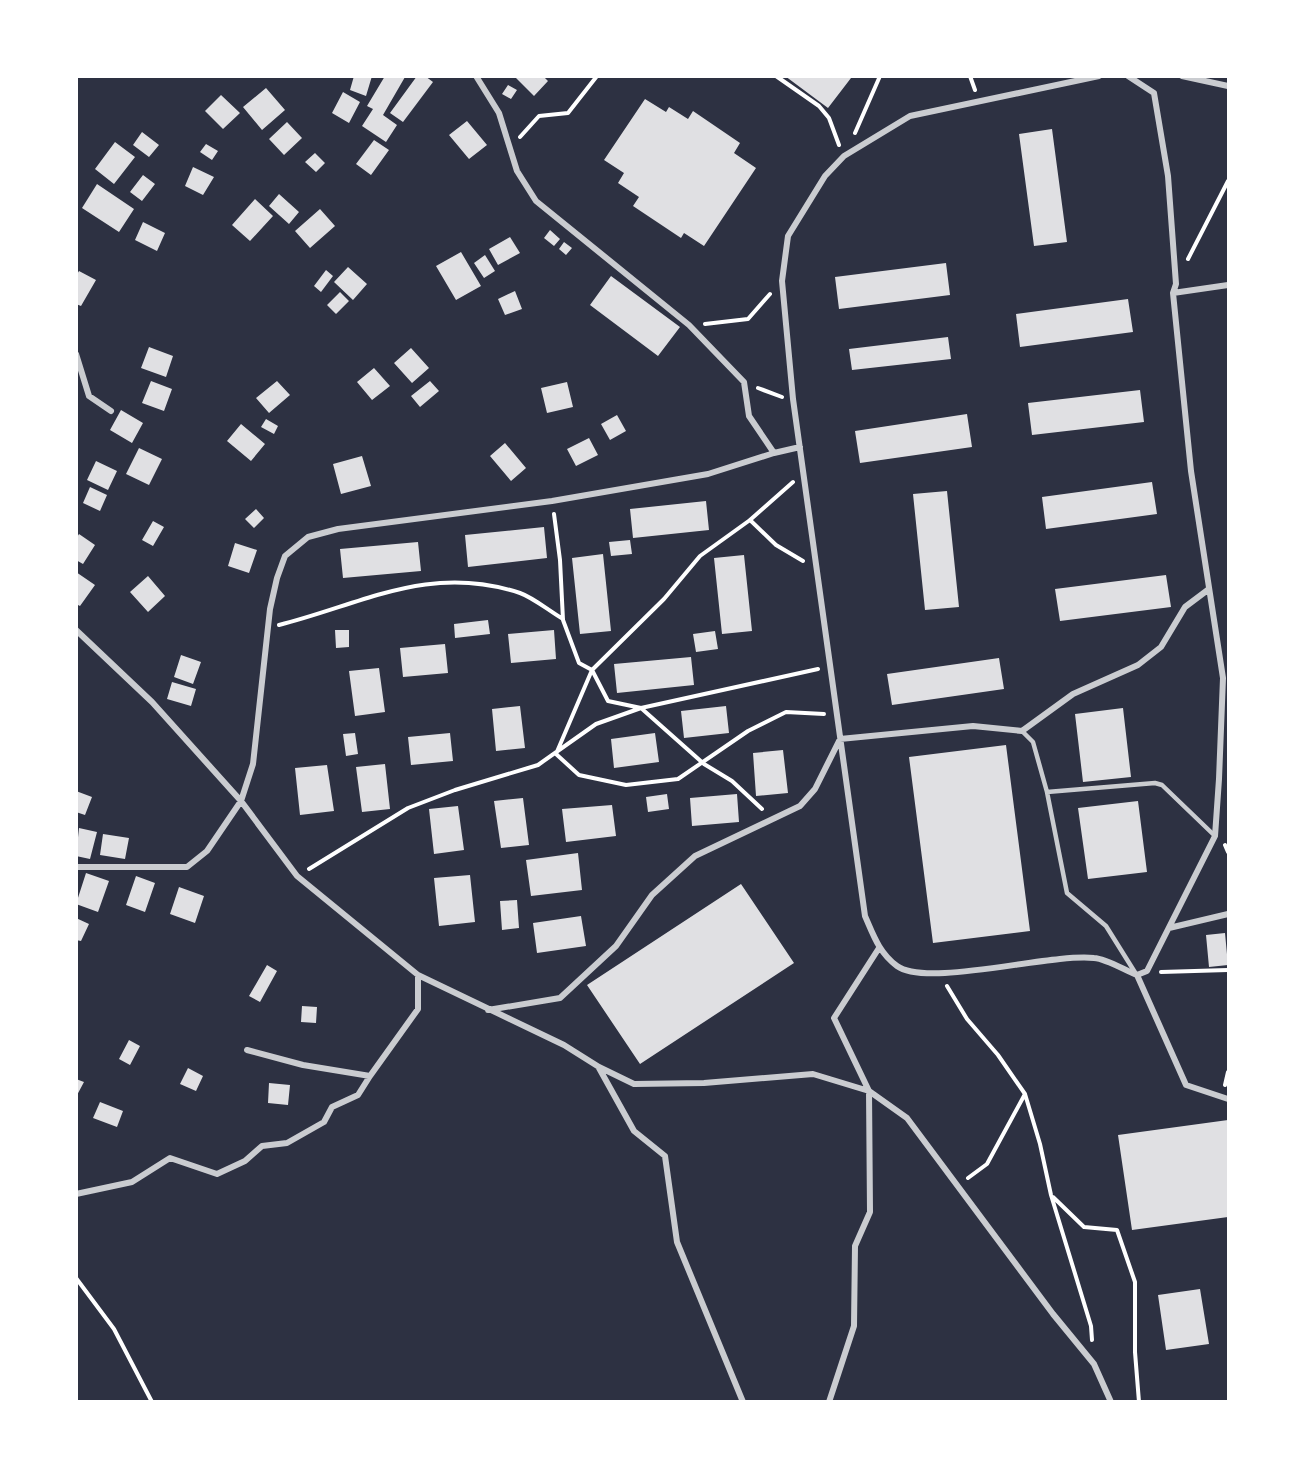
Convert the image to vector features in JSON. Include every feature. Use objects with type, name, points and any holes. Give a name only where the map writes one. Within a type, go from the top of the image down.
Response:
[{"type":"street","points":[[476,76],[499,113],[516,171],[536,201],[689,325],[744,382],[749,416],[774,453]]},
{"type":"street","points":[[1099,76],[910,116],[844,156],[825,176],[788,236],[782,281],[803,473],[865,916],[879,948],[898,967],[940,974],[1033,962],[1095,958],[1137,975],[1186,1085],[1228,1099]]},
{"type":"street","points":[[1128,76],[1154,93],[1168,176],[1176,284],[1173,293],[1191,471],[1222,678],[1215,837],[1147,970],[1137,975]]},
{"type":"street","points":[[1182,76],[1228,86]]},
{"type":"street","points":[[1173,293],[1228,285]]},
{"type":"street","points":[[76,354],[89,396],[111,411]]},
{"type":"street","points":[[76,867],[187,867],[207,851],[241,801],[253,764],[277,578],[285,556],[308,537],[338,530],[552,501],[708,474],[800,447]]},
{"type":"street","points":[[840,739],[973,726],[1022,731],[1073,694],[1138,665],[1161,647],[1185,607],[1209,589]]},
{"type":"street","points":[[76,630],[152,702],[241,801],[297,876],[418,975],[564,1045],[599,1067],[634,1084],[704,1083],[813,1074],[869,1091],[907,1118],[1053,1314],[1094,1364],[1111,1401]]},
{"type":"street","points":[[487,1010],[560,998],[616,946],[652,895],[695,856],[800,806],[815,789],[840,739]]},
{"type":"street","points":[[1169,928],[1228,914]]},
{"type":"street","points":[[829,1401],[854,1326],[855,1246],[870,1212],[869,1091],[834,1018],[879,948]]},
{"type":"street","points":[[76,1194],[132,1182],[170,1158],[217,1174],[245,1161],[262,1146],[287,1143],[324,1122],[332,1107],[358,1095],[417,1009],[418,975]]},
{"type":"street","points":[[247,1050],[303,1065],[370,1076]]},
{"type":"street","points":[[599,1067],[634,1131],[665,1156],[677,1242],[743,1401]]},
{"type":"lane","points":[[1022,731],[1033,742],[1047,792],[1067,893],[1106,926],[1137,975]]},
{"type":"lane","points":[[1047,792],[1155,783],[1162,786],[1215,837]]},
{"type":"path","points":[[505,137],[517,140],[539,116],[568,113],[597,76]]},
{"type":"path","points":[[776,76],[819,106],[829,118],[844,156]]},
{"type":"path","points":[[844,156],[880,76]]},
{"type":"path","points":[[1176,284],[1228,181]]},
{"type":"path","points":[[689,325],[748,319],[782,281]]},
{"type":"path","points":[[744,382],[772,396],[794,399]]},
{"type":"path","points":[[556,754],[592,670],[664,599],[700,556],[750,520],[803,473]]},
{"type":"path","points":[[552,501],[560,560],[563,620],[579,663],[592,670],[608,701],[641,708],[704,764],[732,782],[762,809],[790,811]]},
{"type":"path","points":[[750,520],[776,545],[817,569]]},
{"type":"path","points":[[269,628],[309,618],[394,588],[457,581],[521,593],[563,620]]},
{"type":"path","points":[[297,876],[408,808],[455,790],[538,765],[596,724],[641,708],[830,666]]},
{"type":"path","points":[[556,754],[579,775],[626,785],[678,779],[704,764],[748,731],[786,712],[837,715]]},
{"type":"path","points":[[1147,970],[1176,973],[1228,970]]},
{"type":"path","points":[[940,974],[968,1019],[998,1055],[1025,1094],[1040,1144],[1051,1196],[1091,1326],[1094,1364]]},
{"type":"path","points":[[959,1185],[987,1164],[1025,1094]]},
{"type":"path","points":[[1051,1196],[1084,1227],[1117,1230],[1135,1282],[1135,1352],[1139,1401]]},
{"type":"path","points":[[76,1278],[114,1329],[150,1400]]},
{"type":"building","points":[[354,76],[372,76],[366,96],[350,90]]},
{"type":"building","points":[[385,76],[405,77],[383,115],[397,125],[386,142],[362,126],[373,109],[367,106]]},
{"type":"building","points":[[417,76],[425,76],[433,82],[403,122],[390,113]]},
{"type":"building","points":[[514,76],[543,76],[548,81],[534,96]]},
{"type":"building","points":[[785,76],[849,76],[851,78],[828,108]]},
{"type":"building","points":[[508,85],[517,90],[511,99],[502,94]]},
{"type":"building","points":[[266,88],[285,110],[262,130],[243,107]]},
{"type":"building","points":[[343,92],[360,102],[349,123],[332,113]]},
{"type":"building","points":[[221,95],[240,113],[223,129],[205,111]]},
{"type":"building","points":[[645,99],[666,112],[669,107],[688,119],[693,111],[740,143],[734,153],[756,168],[704,246],[684,233],[681,238],[633,206],[639,197],[618,183],[624,173],[604,160]]},
{"type":"building","points":[[467,121],[487,145],[469,159],[449,135]]},
{"type":"building","points":[[287,122],[302,138],[284,155],[269,139]]},
{"type":"building","points":[[1052,129],[1067,242],[1034,246],[1019,134]]},
{"type":"building","points":[[142,132],[159,145],[149,157],[133,145]]},
{"type":"building","points":[[374,140],[389,150],[371,175],[356,164]]},
{"type":"building","points":[[115,142],[135,157],[114,184],[95,169]]},
{"type":"building","points":[[206,144],[218,151],[212,160],[200,152]]},
{"type":"building","points":[[315,153],[325,163],[316,172],[305,162]]},
{"type":"building","points":[[193,167],[214,177],[203,195],[185,186]]},
{"type":"building","points":[[143,175],[155,184],[142,201],[130,192]]},
{"type":"building","points":[[97,184],[134,209],[119,232],[82,208]]},
{"type":"building","points":[[279,194],[299,212],[289,224],[269,206]]},
{"type":"building","points":[[255,199],[273,216],[250,241],[232,225]]},
{"type":"building","points":[[320,209],[335,226],[310,248],[295,231]]},
{"type":"building","points":[[143,222],[165,233],[157,251],[135,240]]},
{"type":"building","points":[[550,230],[560,239],[554,246],[544,238]]},
{"type":"building","points":[[510,237],[520,253],[498,265],[489,249]]},
{"type":"building","points":[[564,242],[572,248],[566,255],[559,249]]},
{"type":"building","points":[[461,252],[481,286],[456,300],[436,266]]},
{"type":"building","points":[[485,255],[495,271],[484,278],[474,263]]},
{"type":"building","points":[[946,263],[950,295],[839,309],[835,277]]},
{"type":"building","points":[[348,267],[367,284],[353,300],[334,282]]},
{"type":"building","points":[[326,270],[333,276],[321,292],[314,286]]},
{"type":"building","points":[[79,271],[96,280],[81,306],[76,304],[76,276]]},
{"type":"building","points":[[611,276],[680,327],[658,356],[590,305]]},
{"type":"building","points":[[515,291],[522,309],[505,315],[498,299]]},
{"type":"building","points":[[340,292],[349,301],[336,314],[327,305]]},
{"type":"building","points":[[1128,299],[1133,332],[1020,347],[1016,314]]},
{"type":"building","points":[[948,337],[951,359],[852,370],[849,349]]},
{"type":"building","points":[[149,347],[173,356],[166,377],[141,368]]},
{"type":"building","points":[[411,348],[429,368],[412,383],[394,363]]},
{"type":"building","points":[[374,368],[390,386],[372,400],[357,382]]},
{"type":"building","points":[[151,381],[172,389],[164,411],[142,403]]},
{"type":"building","points":[[277,381],[290,395],[269,413],[256,398]]},
{"type":"building","points":[[430,381],[439,391],[420,407],[411,396]]},
{"type":"building","points":[[567,382],[573,407],[547,413],[541,388]]},
{"type":"building","points":[[1140,390],[1144,422],[1032,435],[1028,403]]},
{"type":"building","points":[[121,410],[143,423],[132,443],[110,430]]},
{"type":"building","points":[[967,414],[972,447],[860,463],[855,431]]},
{"type":"building","points":[[617,415],[626,431],[610,440],[601,424]]},
{"type":"building","points":[[266,419],[278,426],[274,434],[261,427]]},
{"type":"building","points":[[241,424],[265,444],[251,461],[227,441]]},
{"type":"building","points":[[589,438],[598,455],[576,466],[567,449]]},
{"type":"building","points":[[505,443],[526,468],[511,481],[490,456]]},
{"type":"building","points":[[139,448],[162,459],[149,485],[126,474]]},
{"type":"building","points":[[362,456],[371,486],[341,494],[333,464]]},
{"type":"building","points":[[96,461],[117,471],[108,490],[87,480]]},
{"type":"building","points":[[1152,482],[1157,514],[1046,529],[1042,497]]},
{"type":"building","points":[[90,487],[107,495],[100,511],[83,503]]},
{"type":"building","points":[[947,491],[959,607],[925,610],[913,494]]},
{"type":"building","points":[[706,501],[709,530],[633,538],[630,509]]},
{"type":"building","points":[[256,509],[264,518],[254,528],[245,519]]},
{"type":"building","points":[[153,521],[164,527],[153,546],[142,540]]},
{"type":"building","points":[[544,527],[547,558],[468,567],[465,535]]},
{"type":"building","points":[[79,534],[95,545],[83,564],[76,560],[76,539]]},
{"type":"building","points":[[630,540],[632,554],[611,556],[609,542]]},
{"type":"building","points":[[418,542],[421,571],[343,578],[340,549]]},
{"type":"building","points":[[235,543],[257,550],[249,573],[228,566]]},
{"type":"building","points":[[603,554],[611,631],[580,634],[572,558]]},
{"type":"building","points":[[744,555],[752,631],[722,634],[714,558]]},
{"type":"building","points":[[76,572],[95,585],[80,606],[76,604]]},
{"type":"building","points":[[1166,575],[1171,607],[1060,621],[1055,589]]},
{"type":"building","points":[[148,576],[165,596],[148,612],[130,592]]},
{"type":"building","points":[[488,620],[490,634],[455,638],[454,624]]},
{"type":"building","points":[[335,630],[349,630],[349,647],[336,648]]},
{"type":"building","points":[[554,630],[556,659],[511,663],[508,634]]},
{"type":"building","points":[[715,631],[718,649],[696,652],[693,634]]},
{"type":"building","points":[[445,644],[448,673],[403,677],[400,648]]},
{"type":"building","points":[[181,655],[201,662],[193,684],[174,677]]},
{"type":"building","points":[[691,657],[694,685],[617,693],[614,664]]},
{"type":"building","points":[[999,658],[1004,689],[892,705],[887,674]]},
{"type":"building","points":[[379,668],[385,712],[355,716],[349,671]]},
{"type":"building","points":[[172,682],[196,689],[191,706],[167,699]]},
{"type":"building","points":[[520,706],[525,748],[496,751],[492,709]]},
{"type":"building","points":[[726,706],[729,733],[684,738],[681,711]]},
{"type":"building","points":[[1123,708],[1131,777],[1083,782],[1075,714]]},
{"type":"building","points":[[355,733],[358,754],[346,756],[343,734]]},
{"type":"building","points":[[450,733],[453,761],[411,765],[408,737]]},
{"type":"building","points":[[655,733],[659,762],[614,768],[611,739]]},
{"type":"building","points":[[1006,745],[1030,931],[933,943],[909,757]]},
{"type":"building","points":[[783,750],[788,793],[756,796],[753,753]]},
{"type":"building","points":[[385,764],[390,809],[362,812],[356,767]]},
{"type":"building","points":[[327,765],[334,811],[300,815],[295,768]]},
{"type":"building","points":[[76,791],[92,797],[85,815],[76,812]]},
{"type":"building","points":[[667,794],[669,809],[648,812],[646,797]]},
{"type":"building","points":[[737,794],[739,822],[692,826],[690,798]]},
{"type":"building","points":[[523,798],[529,845],[501,848],[494,801]]},
{"type":"building","points":[[1138,801],[1147,872],[1088,879],[1078,808]]},
{"type":"building","points":[[612,805],[616,836],[566,842],[562,809]]},
{"type":"building","points":[[458,806],[464,850],[434,854],[429,809]]},
{"type":"building","points":[[79,828],[97,832],[90,859],[76,856]]},
{"type":"building","points":[[103,834],[129,838],[125,859],[100,855]]},
{"type":"building","points":[[578,853],[582,890],[531,896],[526,860]]},
{"type":"building","points":[[86,873],[109,881],[98,912],[76,904]]},
{"type":"building","points":[[470,875],[475,922],[439,926],[434,878]]},
{"type":"building","points":[[136,876],[155,883],[145,912],[126,905]]},
{"type":"building","points":[[741,884],[794,963],[640,1064],[587,985]]},
{"type":"building","points":[[179,887],[204,896],[195,923],[170,914]]},
{"type":"building","points":[[517,900],[519,928],[502,930],[500,901]]},
{"type":"building","points":[[581,916],[586,946],[537,953],[533,923]]},
{"type":"building","points":[[76,918],[89,924],[81,941],[76,940]]},
{"type":"building","points":[[1225,933],[1228,965],[1209,967],[1206,935]]},
{"type":"building","points":[[267,965],[277,971],[260,1002],[249,996]]},
{"type":"building","points":[[302,1006],[317,1007],[316,1023],[301,1022]]},
{"type":"building","points":[[129,1040],[140,1046],[130,1065],[119,1059]]},
{"type":"building","points":[[188,1068],[203,1076],[196,1091],[180,1084]]},
{"type":"building","points":[[76,1079],[84,1082],[76,1097]]},
{"type":"building","points":[[269,1083],[290,1085],[288,1105],[268,1103]]},
{"type":"building","points":[[100,1102],[123,1111],[117,1127],[93,1118]]},
{"type":"building","points":[[1228,1120],[1228,1217],[1132,1230],[1118,1135]]},
{"type":"building","points":[[1200,1289],[1209,1344],[1166,1350],[1158,1295]]}]
